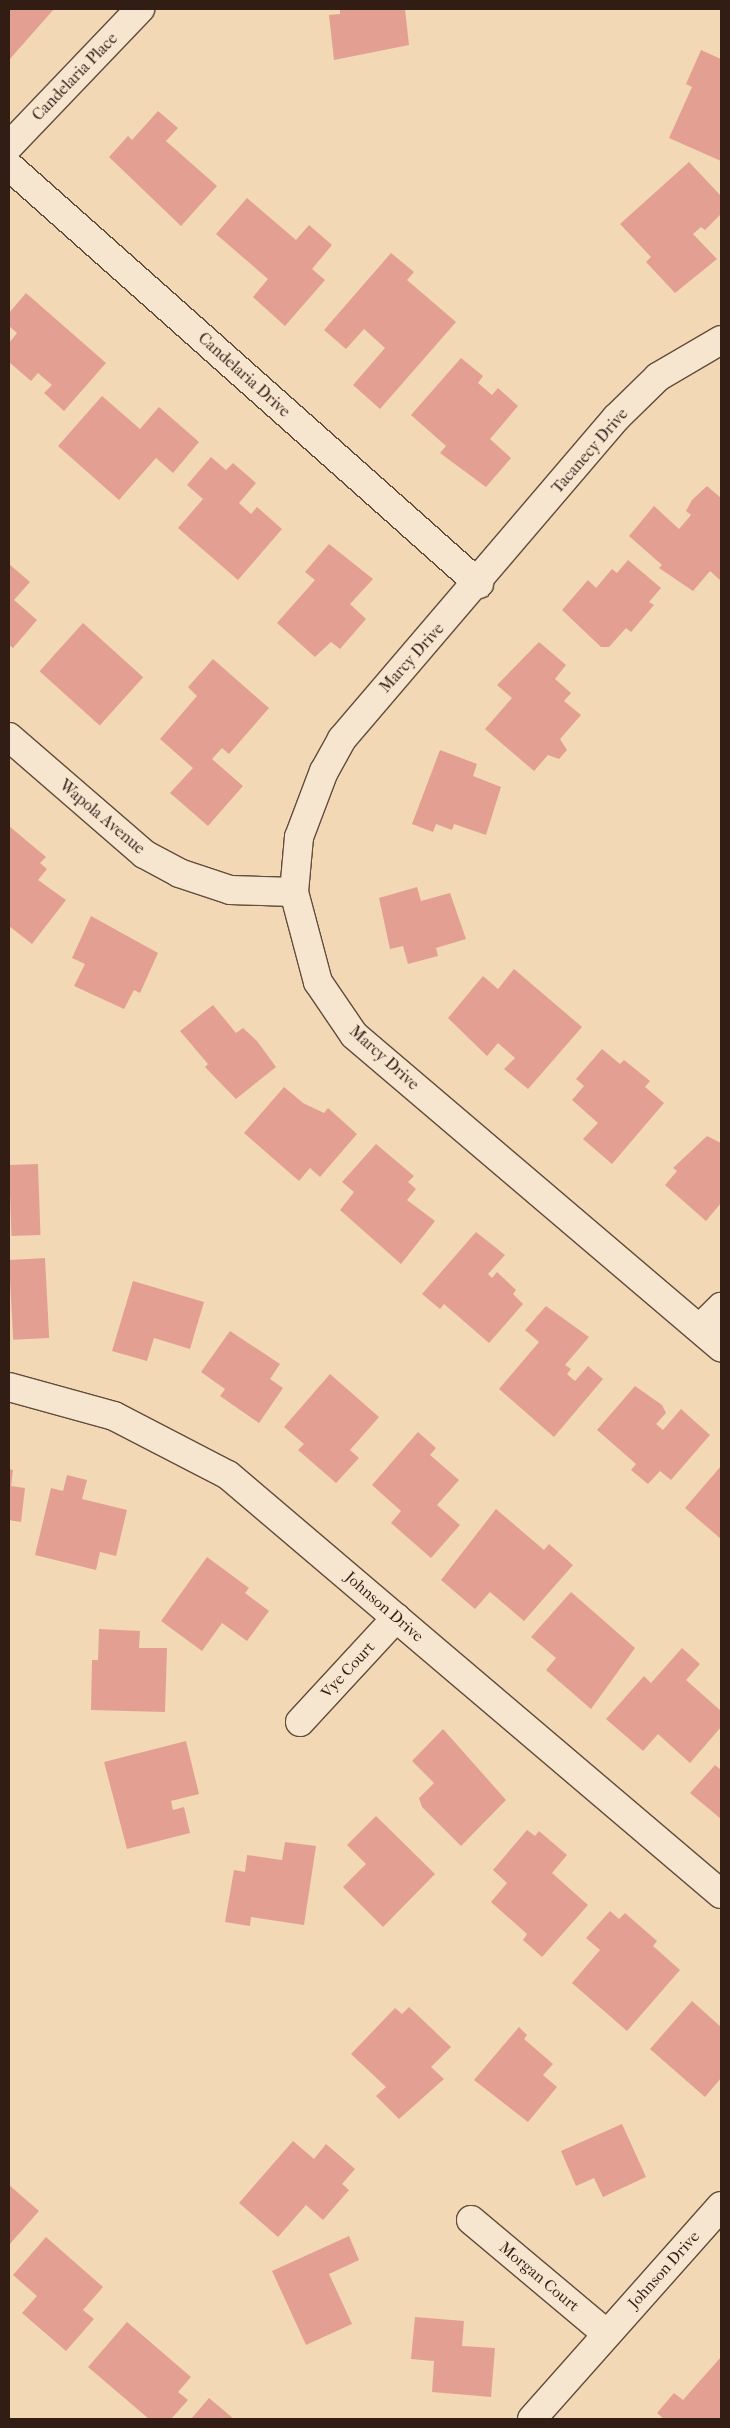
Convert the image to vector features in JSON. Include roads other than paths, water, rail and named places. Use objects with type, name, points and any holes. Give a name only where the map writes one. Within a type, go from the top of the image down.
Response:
[{"type":"street","name":"Candelaria Place","points":[[9,146],[140,9]]},
{"type":"street","name":"Candelaria Drive","points":[[9,166],[479,584]]},
{"type":"street","name":"Tacanecy Drive","points":[[479,584],[616,418],[658,377],[721,340]]},
{"type":"street","name":"Marcy Drive","points":[[479,584],[342,739],[324,771],[299,837],[294,892],[318,982],[354,1035],[721,1347]]},
{"type":"street","name":"Wapola Avenue","points":[[9,737],[144,854],[178,873],[230,890],[294,892]]},
{"type":"street","points":[[700,1328],[721,1307]]},
{"type":"street","name":"Johnson Drive","points":[[9,1387],[114,1416],[228,1475],[721,1894]]},
{"type":"street","name":"Vye Court","points":[[300,1722],[396,1618]]},
{"type":"street","name":"Johnson Drive","points":[[532,2419],[721,2206]]},
{"type":"street","name":"Morgan Court","points":[[471,2220],[606,2334]]}]
